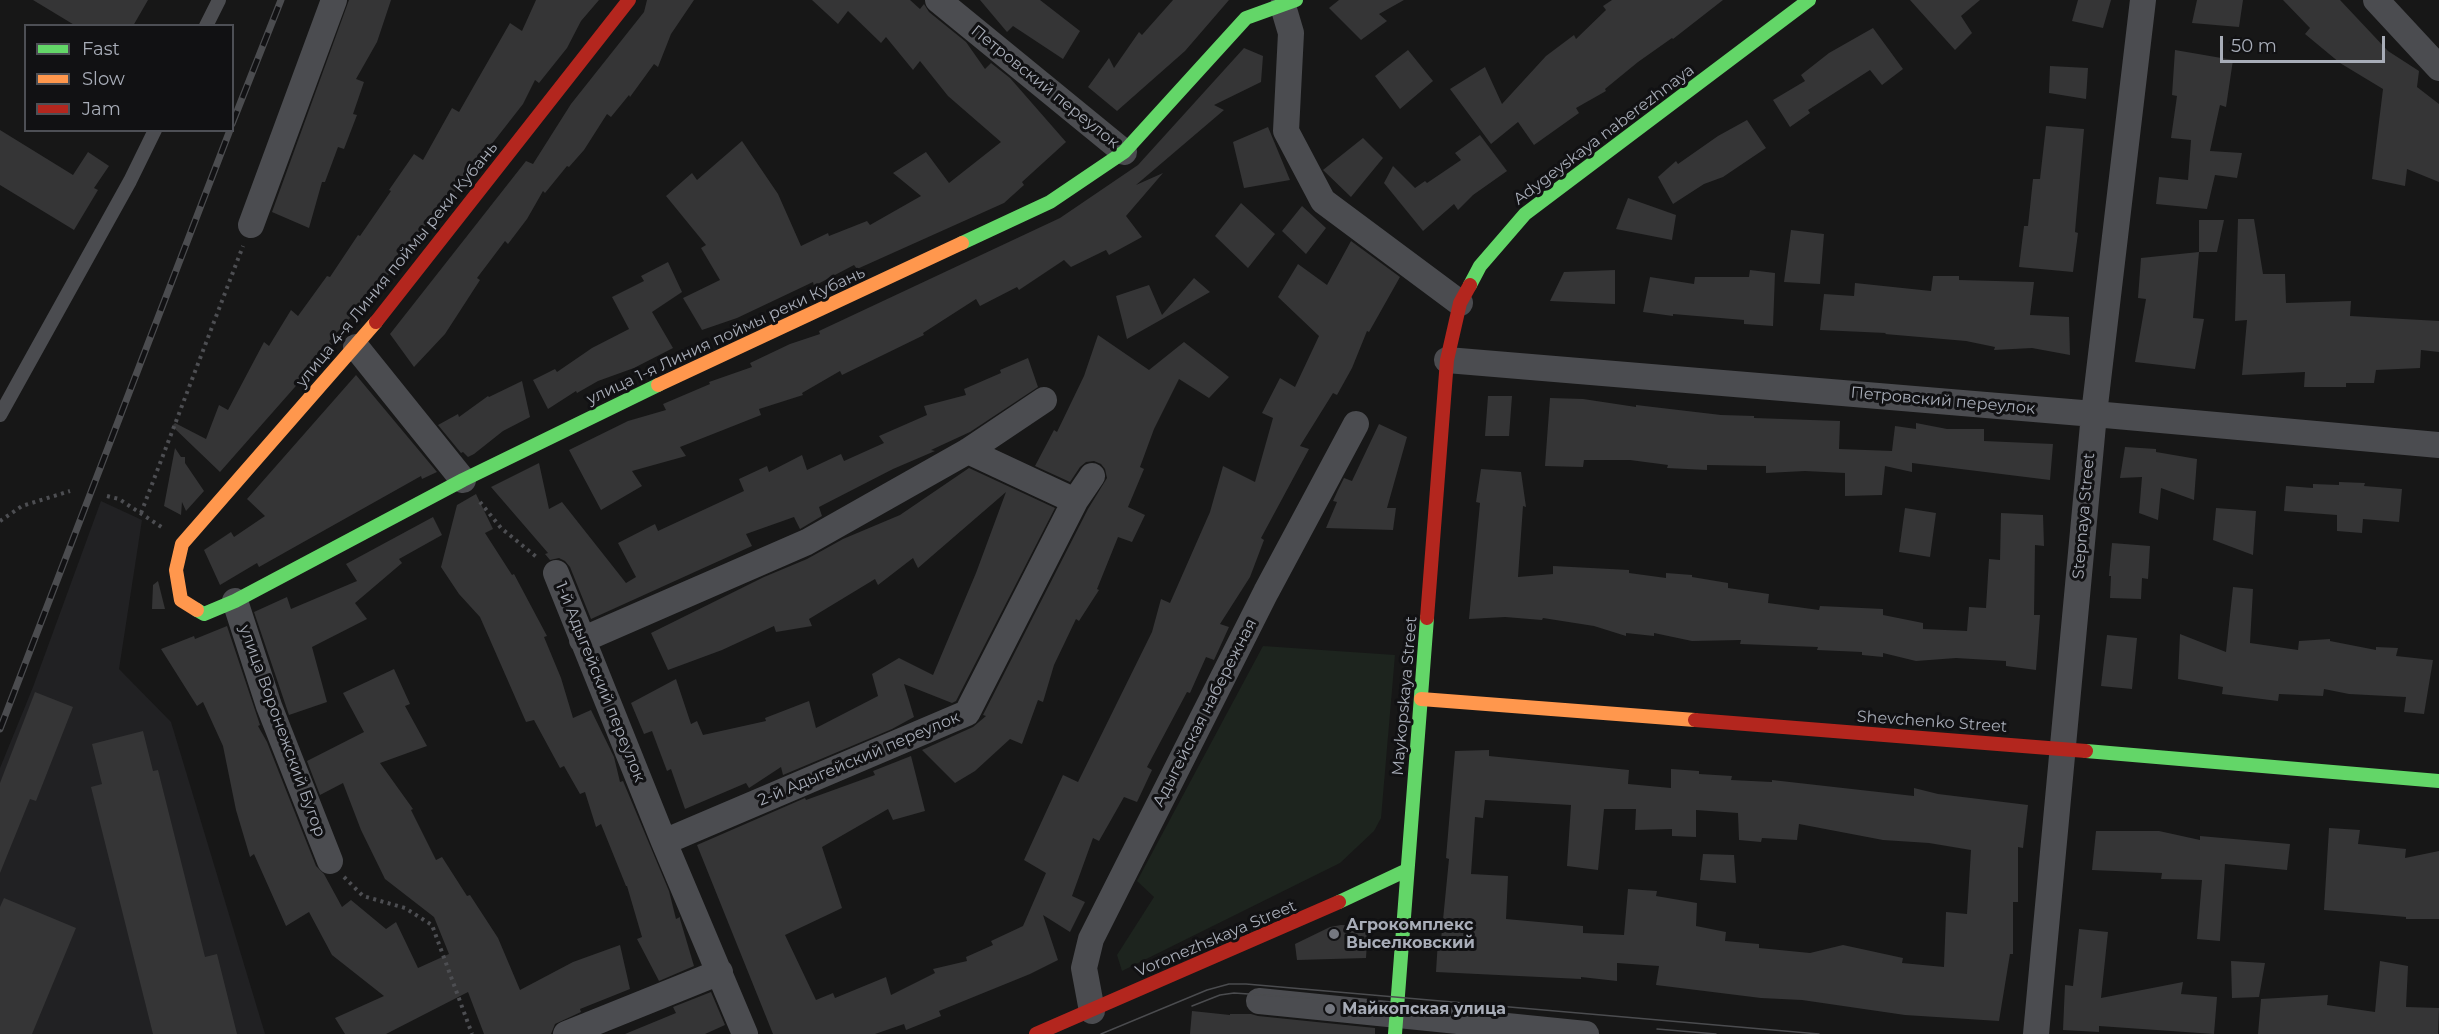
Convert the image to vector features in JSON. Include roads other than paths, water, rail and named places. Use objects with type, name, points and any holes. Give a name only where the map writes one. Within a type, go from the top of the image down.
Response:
[{"type":"street","points":[[250,225],[334,0]]},
{"type":"street","name":"улица 4-я Линия поймы реки Кубань","points":[[182,544],[356,346],[629,0]]},
{"type":"street","name":"Петровский переулок","points":[[938,0],[1124,152]]},
{"type":"street","name":"Adygeyskaya naberezhnaya","points":[[1447,360],[1460,303],[1480,266],[1525,214],[1809,0]]},
{"type":"street","name":"Stepnaya Street","points":[[2036,1034],[2094,414],[2143,0]]},
{"type":"street","points":[[2376,0],[2439,68]]},
{"type":"street","points":[[1290,3],[1291,33],[1286,131],[1323,201],[1460,303]]},
{"type":"street","name":"улица 1-я Линия поймы реки Кубань","points":[[182,544],[176,570],[182,600],[204,614],[235,602],[463,480],[628,399],[1050,202],[1124,152],[1246,18],[1290,3]]},
{"type":"street","points":[[356,346],[463,480]]},
{"type":"street","name":"Петровский переулок","points":[[1447,360],[2439,445]]},
{"type":"street","name":"Maykopskaya Street","points":[[1397,1018],[1447,360]]},
{"type":"street","points":[[582,640],[807,542],[969,451],[1044,400]]},
{"type":"street","name":"Адыгейская набережная","points":[[1092,1011],[1084,968],[1091,939],[1266,592],[1356,424]]},
{"type":"street","points":[[969,451],[1075,501]]},
{"type":"street","name":"2-й Адыгейский переулок","points":[[664,842],[967,713],[1075,501],[1092,476]]},
{"type":"street","name":"1-й Адыгейский переулок","points":[[556,573],[664,842],[745,1034]]},
{"type":"street","name":"улица Воронежский Бугор","points":[[235,602],[269,705],[330,861]]},
{"type":"street","name":"Shevchenko Street","points":[[1421,699],[2439,781]]},
{"type":"street","name":"Voronezhskaya Street","points":[[1036,1034],[1298,922],[1407,870]]},
{"type":"street","points":[[566,1034],[720,972]]},
{"type":"street","points":[[1259,1001],[1397,1018],[1586,1034]]},
{"type":"lane","points":[[207,24],[219,0]]},
{"type":"lane","points":[[0,415],[130,181],[154,132]]},
{"type":"tram line","points":[[1101,1034],[1207,990],[1229,984],[1819,1034]]},
{"type":"tram line","points":[[1192,1006],[1220,995],[1234,993],[1322,999]]},
{"type":"tram line","points":[[1657,1029],[1716,1034]]},
{"type":"railway","points":[[234,119],[281,0]]},
{"type":"railway","points":[[0,729],[229,132]]},
{"type":"place","name":"Агрокомплекс Выселковский","points":[[1334,934]]},
{"type":"place","name":"Майкопская улица","points":[[1330,1009]]}]
